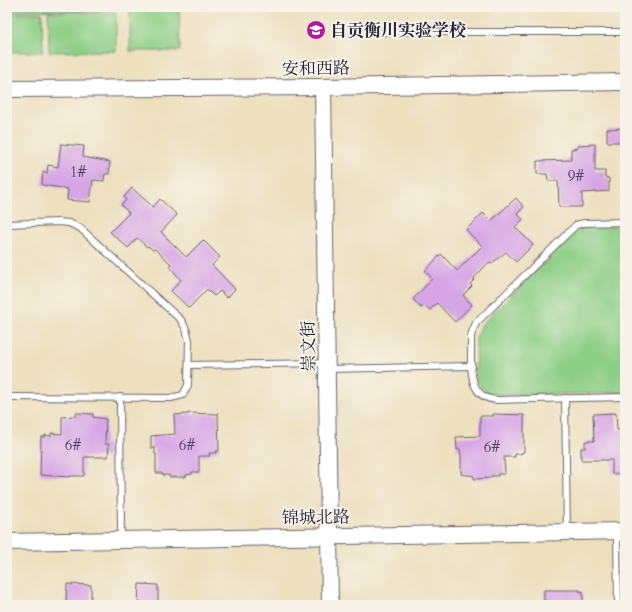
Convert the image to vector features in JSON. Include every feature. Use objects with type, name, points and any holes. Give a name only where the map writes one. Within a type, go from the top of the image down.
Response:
[{"type":"street","name":"安和西路","points":[[7,89],[322,87],[625,82]]},
{"type":"street","name":"崇文街","points":[[322,87],[330,605]]},
{"type":"street","name":"锦城北路","points":[[7,542],[621,531]]},
{"type":"lane","points":[[374,32],[625,32]]},
{"type":"lane","points":[[625,82],[625,87]]},
{"type":"lane","points":[[7,224],[59,222],[69,223],[80,228],[181,320],[186,329],[189,340],[188,385],[183,395],[171,398],[7,397]]},
{"type":"lane","points":[[625,222],[584,223],[576,225],[476,323],[472,336],[473,385],[479,393],[485,397],[497,400],[625,398]]},
{"type":"lane","points":[[188,365],[472,366]]},
{"type":"lane","points":[[120,397],[121,540]]},
{"type":"lane","points":[[565,398],[567,532]]},
{"type":"lane","points":[[618,605],[621,531]]},
{"type":"green space","points":[[7,7],[116,7],[98,10],[7,11]]},
{"type":"green space","points":[[130,7],[179,7],[180,51],[130,51]]},
{"type":"green space","points":[[48,12],[116,12],[116,51],[49,52]]},
{"type":"green space","points":[[7,13],[42,13],[43,52],[7,52]]},
{"type":"green space","points":[[595,226],[625,226],[625,393],[496,395],[484,390],[479,385],[476,378],[476,338],[481,325],[578,230]]},
{"type":"building","points":[[625,128],[625,142],[607,142],[607,129]]},
{"type":"building","points":[[61,144],[84,146],[83,157],[110,162],[109,174],[105,174],[104,181],[93,180],[90,202],[67,200],[68,189],[42,185],[43,172],[47,173],[48,165],[58,167]]},
{"type":"building","points":[[595,144],[595,171],[605,171],[605,178],[609,178],[609,191],[582,193],[582,207],[559,207],[558,181],[548,181],[547,174],[537,174],[537,161],[571,160],[571,149],[578,148],[578,145]]},
{"type":"building","points":[[132,188],[153,207],[160,199],[177,215],[161,232],[186,257],[203,240],[220,257],[212,265],[235,289],[227,298],[220,291],[214,296],[207,289],[189,308],[171,291],[181,280],[169,266],[171,264],[155,249],[153,250],[148,246],[147,247],[137,238],[128,248],[110,232],[129,213],[121,205],[126,200],[124,197]]},
{"type":"building","points":[[516,198],[524,207],[517,214],[523,219],[515,227],[533,245],[516,262],[506,252],[491,264],[489,262],[474,278],[475,279],[470,284],[472,286],[463,295],[472,305],[455,322],[437,303],[430,310],[424,305],[421,308],[413,299],[432,279],[425,271],[441,254],[457,271],[482,246],[466,230],[483,213],[491,221]]},
{"type":"building","points":[[76,413],[93,414],[93,417],[106,419],[105,444],[109,444],[108,457],[84,457],[84,476],[70,477],[40,475],[41,437],[45,437],[45,435],[51,436],[51,433],[62,434],[62,417],[76,416]]},
{"type":"building","points":[[188,413],[218,414],[219,451],[216,451],[216,453],[209,453],[210,456],[199,456],[199,472],[192,472],[192,474],[186,475],[186,477],[169,477],[169,475],[156,473],[156,454],[155,448],[151,448],[151,436],[175,434],[174,415]]},
{"type":"building","points":[[616,413],[617,430],[625,430],[625,474],[612,474],[612,460],[581,460],[581,448],[585,448],[585,441],[594,441],[593,414]]},
{"type":"building","points":[[493,414],[524,415],[524,452],[521,454],[515,454],[515,457],[504,457],[505,474],[491,476],[491,478],[474,479],[474,476],[461,474],[461,456],[460,449],[457,450],[456,437],[480,436],[480,416],[493,416]]},
{"type":"building","points":[[67,584],[91,585],[91,605],[66,605]]},
{"type":"building","points":[[139,584],[158,585],[158,605],[138,605]]},
{"type":"building","points":[[544,590],[583,591],[583,604],[549,605],[549,601],[544,601]]},
{"type":"place","name":"自贡衡川实验学校","points":[[316,30]]}]
